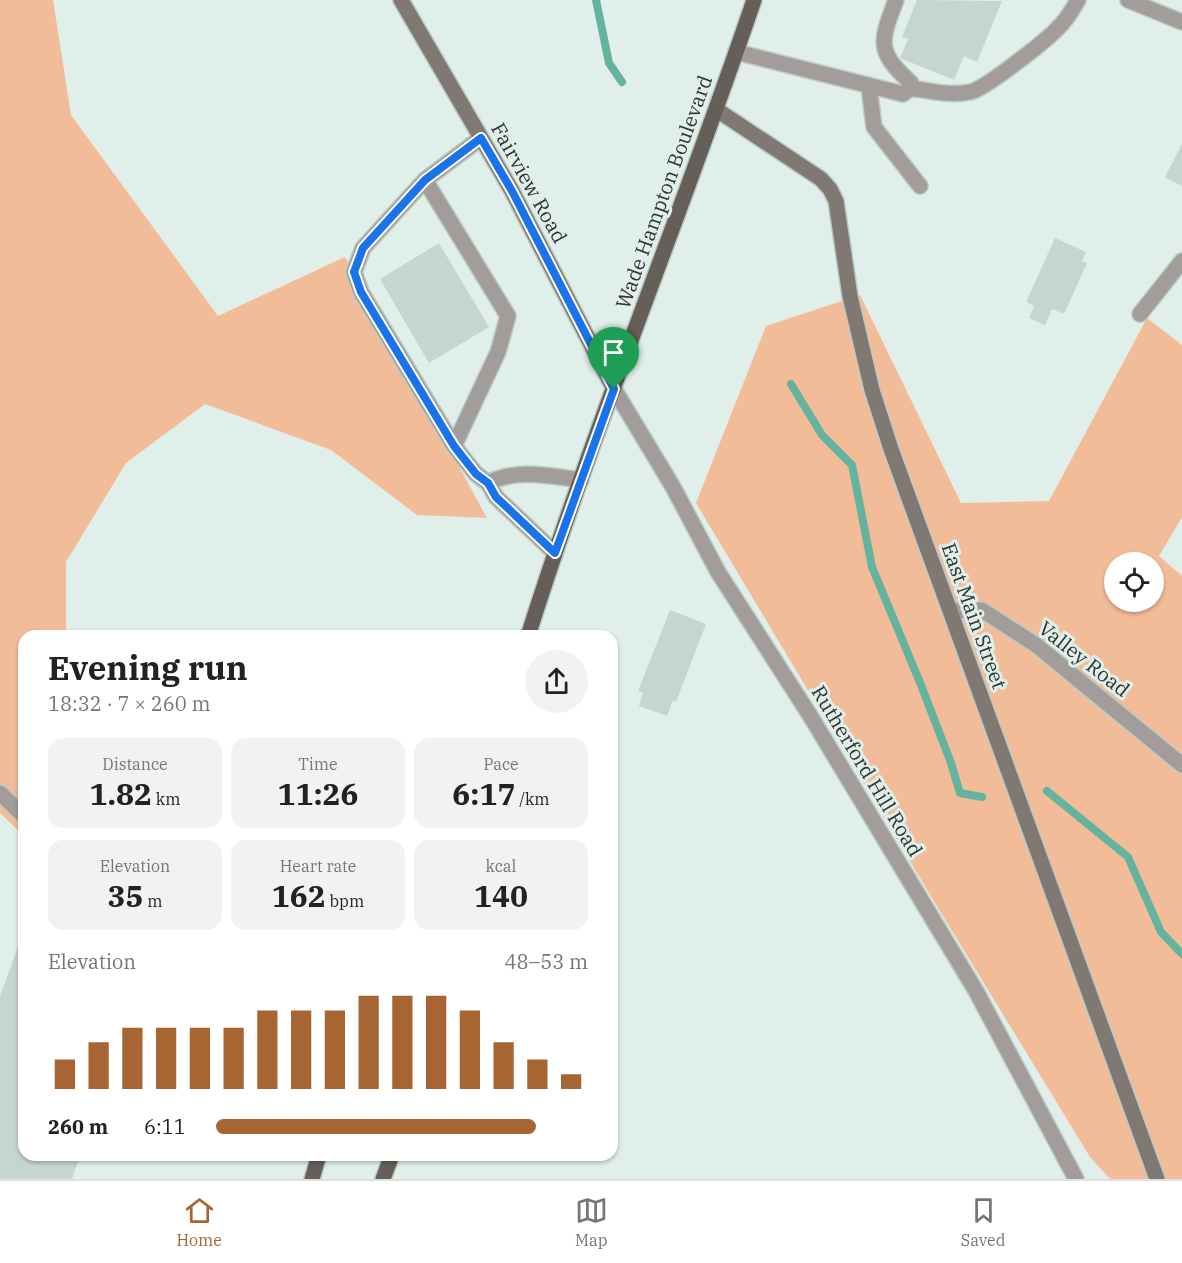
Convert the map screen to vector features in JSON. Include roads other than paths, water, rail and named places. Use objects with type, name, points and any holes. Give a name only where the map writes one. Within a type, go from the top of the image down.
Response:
[{"type":"main road","name":"Wade Hampton Boulevard","points":[[530,630],[555,553],[717,110],[754,0]]},
{"type":"main road","points":[[312,1179],[318,1161]]},
{"type":"main road","points":[[383,1179],[390,1161]]},
{"type":"street","name":"Fairview Road","points":[[401,0],[512,191],[614,389]]},
{"type":"street","points":[[736,52],[903,94],[910,88],[911,82],[890,62],[883,40],[896,0]]},
{"type":"street","points":[[910,88],[950,94],[973,92],[1001,74],[1055,32],[1068,17],[1078,0]]},
{"type":"street","points":[[1128,0],[1182,22]]},
{"type":"street","points":[[869,87],[874,128],[920,186]]},
{"type":"street","name":"East Main Street","points":[[717,110],[821,179],[830,189],[836,201],[850,296],[872,390],[891,449],[1157,1179]]},
{"type":"street","points":[[481,138],[425,180],[363,248],[354,272],[361,292],[454,446],[476,474],[488,483],[496,497],[555,553]]},
{"type":"street","points":[[425,180],[507,316],[498,352],[454,446]]},
{"type":"street","points":[[1140,314],[1182,261]]},
{"type":"street","name":"Rutherford Hill Road","points":[[614,389],[673,487],[718,572],[811,717],[976,991],[1076,1179]]},
{"type":"street","points":[[488,483],[500,477],[524,474],[581,480]]},
{"type":"street","name":"Valley Road","points":[[951,611],[982,610],[1028,639],[1182,765]]},
{"type":"street","points":[[0,793],[18,810]]},
{"type":"waterway","points":[[596,0],[609,63],[622,82]]},
{"type":"waterway","points":[[791,384],[822,435],[852,465],[872,567],[921,685],[960,793],[982,797]]},
{"type":"waterway","points":[[1047,791],[1128,857],[1161,932],[1182,954]]}]
